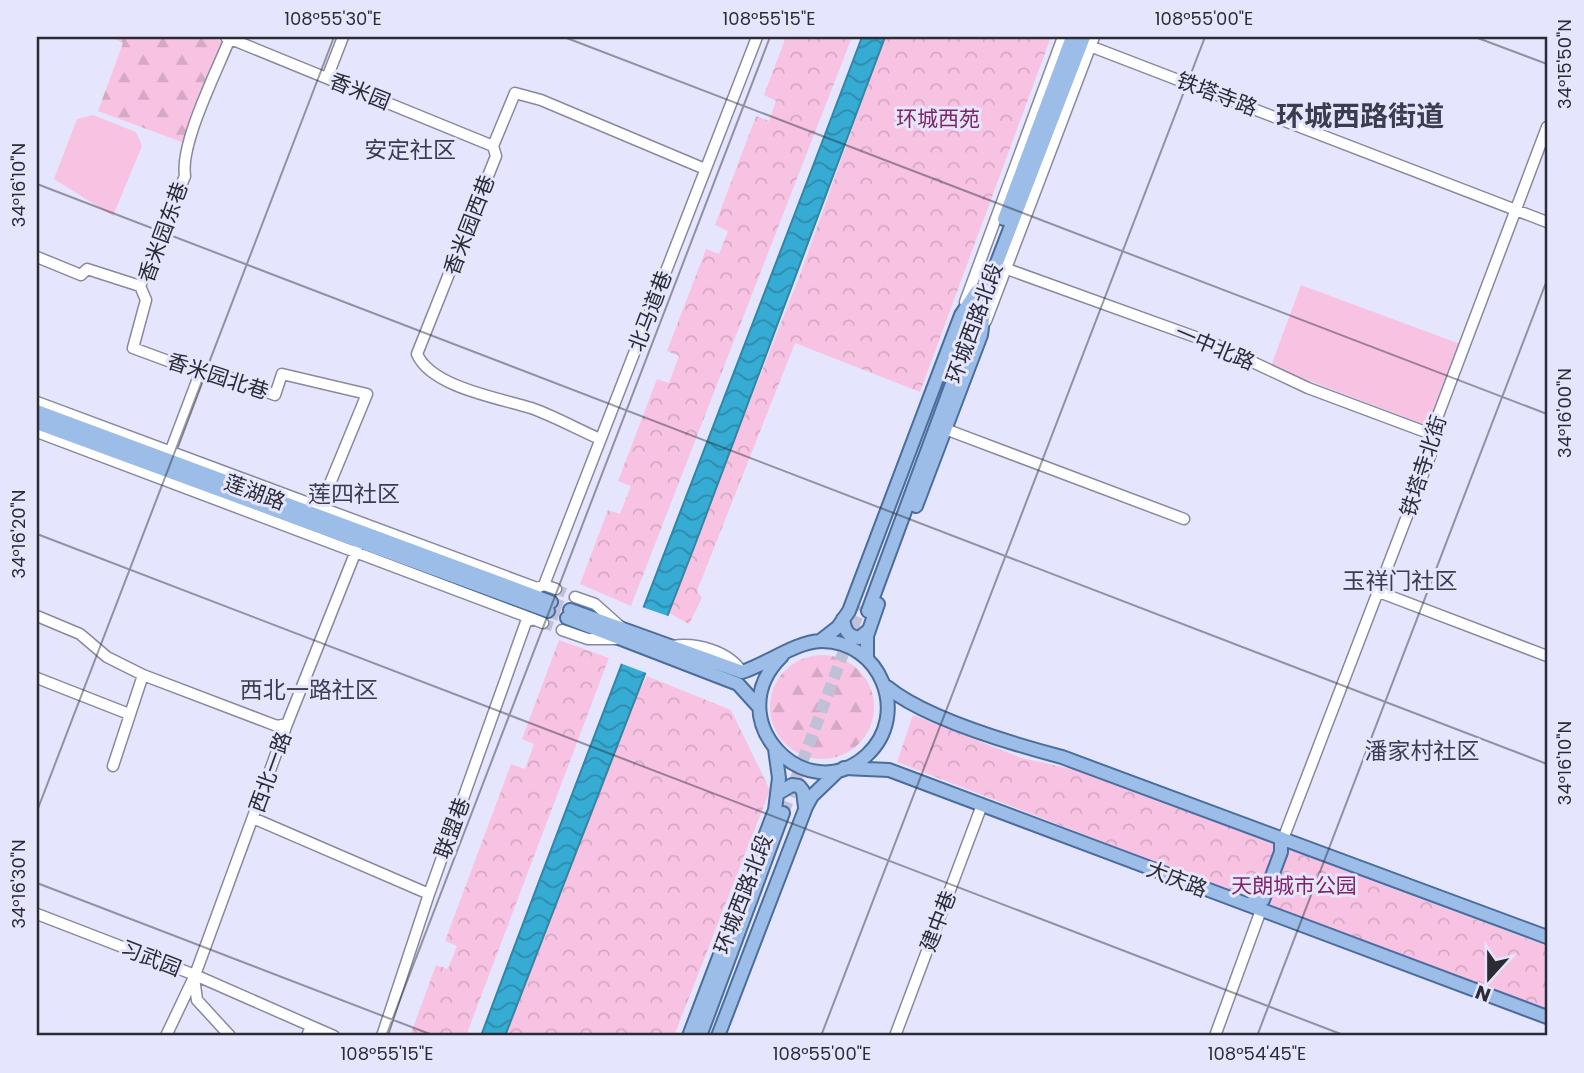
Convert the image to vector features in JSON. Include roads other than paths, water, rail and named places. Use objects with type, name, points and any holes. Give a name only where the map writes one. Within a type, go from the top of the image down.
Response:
[{"type":"main road","name":"环城西路北段","points":[[982,289],[1001,267],[1085,40]]},
{"type":"main road","name":"环城西路北段","points":[[864,608],[982,289],[1085,40]]},
{"type":"main road","points":[[820,641],[849,611],[961,315],[982,289]]},
{"type":"main road","points":[[867,658],[869,630],[981,335],[982,289]]},
{"type":"main road","name":"莲湖路","points":[[37,411],[319,511],[359,542]]},
{"type":"main road","name":"莲湖路","points":[[37,423],[359,542],[540,615]]},
{"type":"main road","points":[[566,619],[622,634],[734,676],[758,706]]},
{"type":"main road","points":[[843,620],[848,634],[853,637],[859,638],[869,630]]},
{"type":"main road","points":[[734,676],[806,643],[837,643],[867,658],[887,687],[915,705],[1018,747],[1062,757],[1547,937]]},
{"type":"main road","points":[[782,656],[767,673],[758,706],[762,729],[775,749],[790,762],[808,769],[841,769],[861,761],[871,752],[884,731],[888,716],[887,687]]},
{"type":"main road","name":"环城西路北段","points":[[689,1036],[775,810],[779,778],[775,749]]},
{"type":"main road","name":"环城西路北段","points":[[718,1036],[806,807],[812,796],[841,769]]},
{"type":"main road","name":"大庆路","points":[[841,769],[890,770],[1547,1017]]},
{"type":"main road","points":[[777,794],[792,785],[799,786],[803,791],[806,807]]},
{"type":"main road","name":"环城西路北段","points":[[700,1036],[787,814],[708,1036]]},
{"type":"main road","points":[[1241,903],[1254,904],[1263,900],[1286,840]]},
{"type":"main road","points":[[1267,913],[1289,850],[1286,840]]},
{"type":"street","points":[[327,78],[343,37]]},
{"type":"street","name":"北马道巷","points":[[544,585],[757,37]]},
{"type":"street","points":[[961,315],[1063,37]]},
{"type":"street","name":"香米园","points":[[228,38],[493,146]]},
{"type":"street","name":"香米园东巷","points":[[134,348],[146,300],[140,286],[185,176],[184,167],[193,130],[228,38]]},
{"type":"street","name":"铁塔寺路","points":[[1085,40],[1547,222]]},
{"type":"street","name":"香米园西巷","points":[[600,439],[528,407],[460,386],[422,367],[417,354],[496,156],[493,146],[514,93],[541,100],[705,169]]},
{"type":"street","name":"铁塔寺北街","points":[[1286,840],[1432,451],[1431,434],[1547,127]]},
{"type":"street","points":[[37,257],[81,275],[87,269],[140,286]]},
{"type":"street","points":[[981,335],[1001,267]]},
{"type":"street","name":"一中北路","points":[[1001,267],[1212,343],[1308,388],[1431,434]]},
{"type":"street","name":"香米园北巷","points":[[134,348],[200,373],[206,375],[209,370],[275,395],[282,374],[367,394],[319,511]]},
{"type":"street","points":[[37,402],[169,456],[200,373]]},
{"type":"street","points":[[945,429],[1184,519]]},
{"type":"street","points":[[37,432],[359,542],[540,615]]},
{"type":"street","points":[[319,511],[537,588],[544,585],[556,589]]},
{"type":"street","name":"西北一路","points":[[166,1036],[195,975],[359,542]]},
{"type":"street","points":[[1379,592],[1547,656]]},
{"type":"street","points":[[575,597],[596,604],[622,634]]},
{"type":"street","name":"联盟巷","points":[[382,1036],[429,894],[540,615]]},
{"type":"street","points":[[37,616],[80,634],[107,657],[143,676],[277,726],[288,724]]},
{"type":"street","points":[[113,766],[143,676]]},
{"type":"street","points":[[37,678],[129,714]]},
{"type":"street","name":"建中巷","points":[[895,1036],[982,805]]},
{"type":"street","points":[[253,818],[429,894]]},
{"type":"street","points":[[1215,1036],[1267,913]]},
{"type":"street","name":"习武园","points":[[37,914],[195,975],[194,989],[197,1000],[230,1036]]},
{"type":"street","points":[[195,975],[309,1031],[334,1036]]},
{"type":"water","points":[[862,37],[885,37],[696,542],[505,1036],[481,1036],[575,786]]},
{"type":"tunnel","points":[[556,589],[575,597]]},
{"type":"tunnel","points":[[551,602],[570,610]]},
{"type":"tunnel","points":[[783,813],[861,606]]},
{"type":"tunnel","points":[[548,611],[567,618]]},
{"type":"tunnel","points":[[543,623],[562,630]]},
{"type":"district","name":"环城西路街道","points":[[1360,116]]},
{"type":"district","name":"安定社区","points":[[410,150]]},
{"type":"district","name":"莲四社区","points":[[354,494]]},
{"type":"district","name":"玉祥门社区","points":[[1400,581]]},
{"type":"district","name":"西北一路社区","points":[[309,690]]},
{"type":"district","name":"潘家村社区","points":[[1422,751]]},
{"type":"park label","name":"环城西苑","points":[[938,118]]},
{"type":"park label","name":"天朗城市公园","points":[[1294,885]]}]
